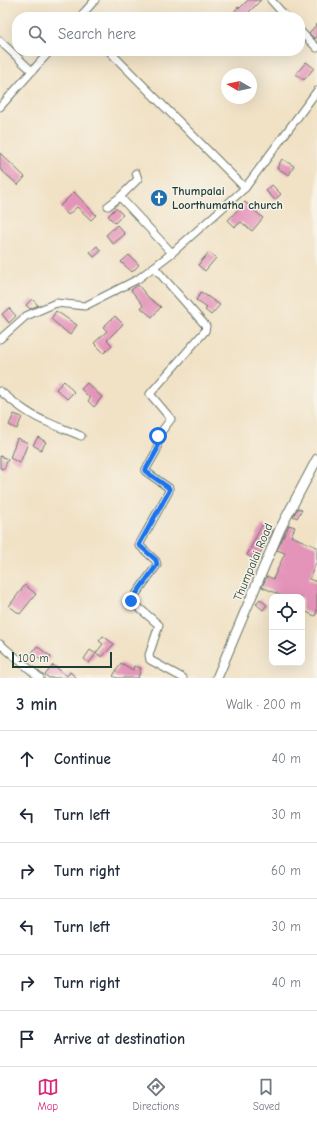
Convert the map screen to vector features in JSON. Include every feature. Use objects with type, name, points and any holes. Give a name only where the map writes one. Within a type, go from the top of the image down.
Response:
[{"type":"street","points":[[84,12],[95,0]]},
{"type":"street","points":[[271,0],[282,12]]},
{"type":"street","points":[[305,36],[317,48]]},
{"type":"street","points":[[0,41],[12,52]]},
{"type":"street","points":[[16,56],[32,71]]},
{"type":"street","points":[[0,107],[46,56]]},
{"type":"street","points":[[114,56],[245,188]]},
{"type":"street","points":[[0,339],[26,316],[56,303],[85,306],[138,279],[172,253],[245,188],[317,91]]},
{"type":"street","points":[[108,206],[120,197],[138,179],[136,173]]},
{"type":"street","points":[[120,197],[172,253]]},
{"type":"street","points":[[154,267],[206,326],[205,331],[150,394],[171,419],[158,436],[157,450],[145,471],[169,488],[169,491],[139,545],[156,560],[157,565],[131,601],[159,625],[149,655],[150,660],[183,678]]},
{"type":"street","points":[[0,391],[24,410],[47,423],[63,427],[81,436]]},
{"type":"street","name":"Thumpalai Road","points":[[217,678],[280,529],[317,459]]},
{"type":"street","points":[[0,644],[40,678]]},
{"type":"building","points":[[248,0],[261,0],[249,12],[234,12],[238,7],[240,8]]},
{"type":"building","points":[[317,24],[317,37],[315,39],[309,33]]},
{"type":"building","points":[[306,62],[314,68],[304,80],[296,74]]},
{"type":"building","points":[[0,153],[25,177],[18,185],[0,169]]},
{"type":"building","points":[[282,159],[294,166],[289,175],[277,168]]},
{"type":"building","points":[[272,185],[281,194],[275,200],[266,191]]},
{"type":"building","points":[[74,192],[96,215],[91,220],[77,207],[68,215],[60,206]]},
{"type":"building","points":[[245,202],[263,218],[252,231],[241,222],[235,227],[228,220]]},
{"type":"building","points":[[116,208],[123,215],[115,223],[108,216]]},
{"type":"building","points":[[117,225],[125,234],[113,244],[106,235]]},
{"type":"building","points":[[97,246],[101,251],[94,257],[90,252]]},
{"type":"building","points":[[209,252],[216,258],[205,271],[198,265]]},
{"type":"building","points":[[129,255],[139,265],[132,272],[121,262]]},
{"type":"building","points":[[138,285],[149,298],[161,307],[152,317],[141,308],[143,305],[131,290]]},
{"type":"building","points":[[201,292],[220,305],[211,315],[205,310],[207,308],[196,300]]},
{"type":"building","points":[[32,299],[38,305],[30,309],[26,305]]},
{"type":"building","points":[[9,308],[16,316],[9,323],[2,314]]},
{"type":"building","points":[[56,311],[77,325],[70,335],[51,319]]},
{"type":"building","points":[[115,316],[123,324],[107,340],[112,345],[104,353],[94,343],[107,331],[103,327]]},
{"type":"building","points":[[64,381],[74,392],[67,399],[56,389]]},
{"type":"building","points":[[87,383],[102,397],[94,407],[88,401],[90,398],[81,389]]},
{"type":"building","points":[[14,414],[22,417],[17,429],[9,425]]},
{"type":"building","points":[[38,437],[46,442],[41,450],[33,445]]},
{"type":"building","points":[[17,438],[28,443],[20,463],[10,458]]},
{"type":"building","points":[[0,456],[8,459],[4,469],[0,468]]},
{"type":"building","points":[[298,508],[302,510],[297,518],[293,516]]},
{"type":"building","points":[[262,525],[273,531],[256,560],[247,555]]},
{"type":"building","points":[[289,525],[295,527],[291,536],[317,547],[317,561],[309,579],[317,582],[317,611],[315,616],[305,611],[305,594],[278,594],[262,587],[267,576],[273,579],[285,553],[277,550]]},
{"type":"building","points":[[25,585],[36,594],[20,614],[9,606]]},
{"type":"building","points":[[260,599],[267,605],[263,610],[256,604]]},
{"type":"building","points":[[103,636],[114,644],[102,657],[96,653],[103,644],[99,641]]},
{"type":"building","points":[[37,646],[51,657],[46,664],[32,653]]},
{"type":"building","points":[[90,650],[96,654],[89,663],[84,659]]},
{"type":"building","points":[[121,663],[133,670],[134,666],[141,668],[138,678],[117,678],[113,676]]},
{"type":"building","points":[[53,665],[67,676],[70,672],[77,678],[49,678],[45,675]]},
{"type":"place","name":"Thumpalai Loorthumatha church","points":[[159,198]]},
{"type":"route","points":[[131,601],[157,565],[156,560],[139,545],[169,491],[169,488],[145,471],[157,450],[158,436]]}]
